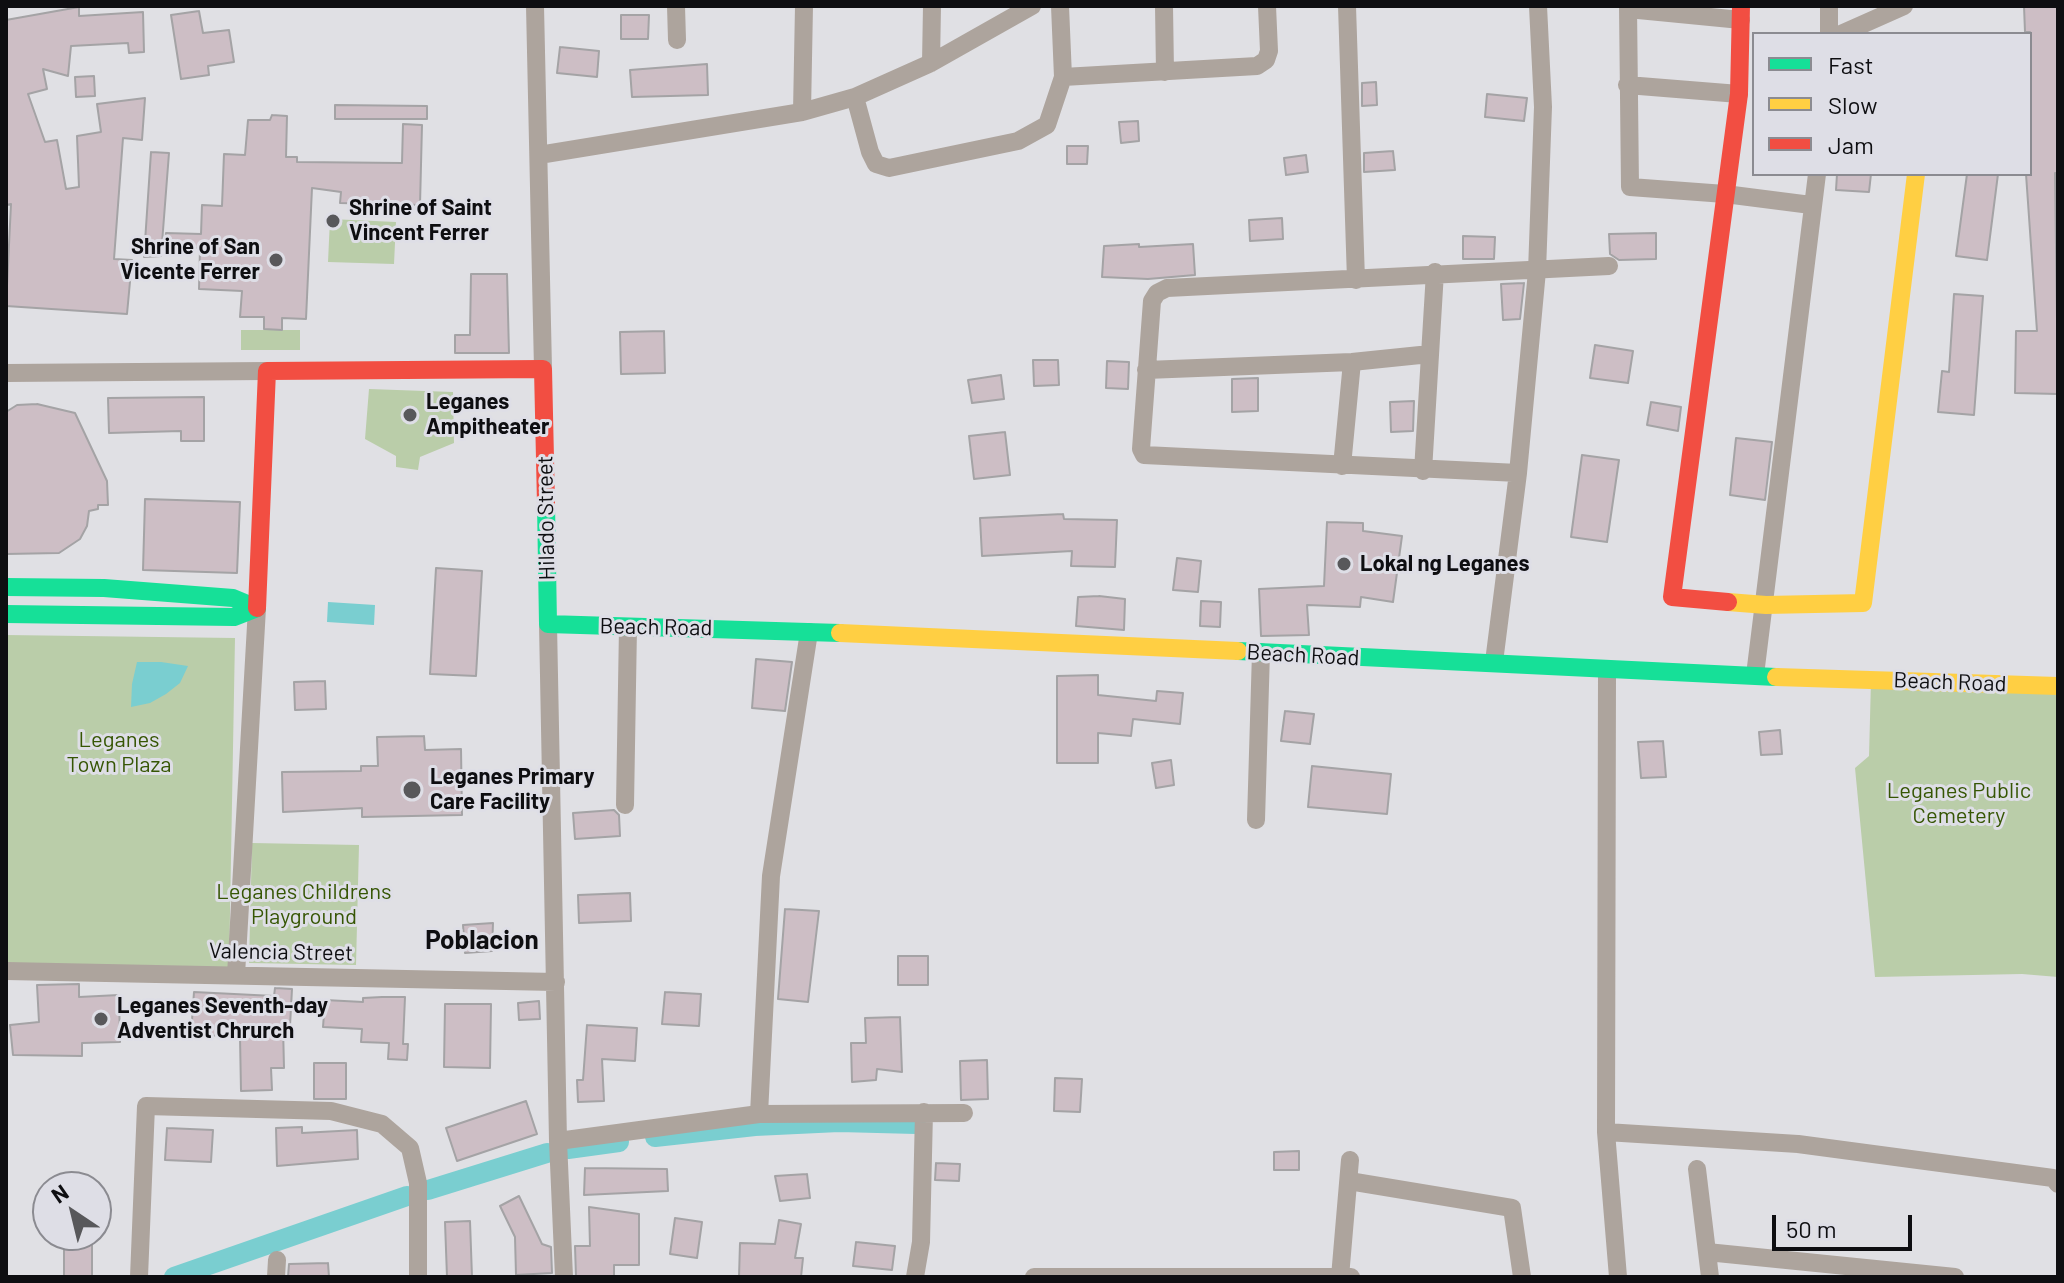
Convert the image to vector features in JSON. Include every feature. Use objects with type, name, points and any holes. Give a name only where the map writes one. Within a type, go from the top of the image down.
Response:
[{"type":"main road","points":[[1741,13],[1739,94],[1671,595],[1766,605],[1863,603],[1916,176]]},
{"type":"main road","points":[[257,608],[267,371],[543,369]]},
{"type":"main road","name":"Hilado Street","points":[[543,369],[548,624]]},
{"type":"main road","points":[[6,587],[104,588],[233,598],[257,608]]},
{"type":"main road","points":[[6,614],[234,617],[257,608]]},
{"type":"main road","name":"Beach Road","points":[[548,624],[809,632],[1494,662],[1592,667],[1607,672],[2058,686]]},
{"type":"street","name":"Hilado Street","points":[[535,6],[543,369]]},
{"type":"street","points":[[676,6],[677,40]]},
{"type":"street","points":[[802,112],[804,6]]},
{"type":"street","points":[[931,63],[932,6]]},
{"type":"street","points":[[539,155],[802,112],[855,97],[931,63],[1032,6]]},
{"type":"street","points":[[855,97],[870,152],[876,164],[889,168],[1018,141],[1047,125],[1063,77],[1060,6]]},
{"type":"street","points":[[1164,6],[1165,72]]},
{"type":"street","points":[[1063,77],[1257,66],[1266,60],[1267,6]]},
{"type":"street","points":[[1347,6],[1356,280]]},
{"type":"street","points":[[1494,662],[1518,473],[1537,271],[1543,107],[1538,6]]},
{"type":"street","points":[[1829,6],[1829,32]]},
{"type":"street","points":[[1846,32],[1904,6]]},
{"type":"street","points":[[1741,13],[1628,7],[1630,187],[1725,194],[1811,205]]},
{"type":"street","points":[[1627,85],[1739,94]]},
{"type":"street","points":[[1755,675],[1817,176]]},
{"type":"street","points":[[1518,473],[1423,471],[1144,455],[1141,449],[1152,301],[1167,288],[1356,280],[1435,272],[1537,271],[1609,266]]},
{"type":"street","points":[[1423,471],[1435,272]]},
{"type":"street","points":[[1146,370],[1352,362],[1430,354]]},
{"type":"street","points":[[1342,466],[1352,362]]},
{"type":"street","points":[[6,373],[267,371]]},
{"type":"street","points":[[236,975],[257,608]]},
{"type":"street","name":"Hilado Street","points":[[548,624],[558,1141],[564,1277]]},
{"type":"street","points":[[625,805],[628,627]]},
{"type":"street","points":[[759,1114],[771,876],[809,632]]},
{"type":"street","points":[[1256,820],[1261,652]]},
{"type":"street","points":[[1607,672],[1606,1132],[1618,1277]]},
{"type":"street","name":"Valencia Street","points":[[6,971],[556,982]]},
{"type":"street","points":[[139,1277],[146,1106],[331,1111],[382,1124],[410,1148],[418,1183],[418,1277]]},
{"type":"street","points":[[915,1277],[921,1242],[924,1112]]},
{"type":"street","points":[[558,1141],[759,1114],[964,1113]]},
{"type":"street","points":[[1606,1132],[1798,1144],[2053,1178],[2058,1184]]},
{"type":"street","points":[[1038,1277],[1343,1277],[1350,1160]]},
{"type":"street","points":[[1697,1169],[1710,1277]]},
{"type":"street","points":[[1349,1181],[1512,1208],[1522,1277]]},
{"type":"street","points":[[1707,1252],[1955,1277]]},
{"type":"green space","points":[[330,219],[396,222],[394,264],[328,262]]},
{"type":"green space","points":[[241,330],[300,330],[300,350],[241,350]]},
{"type":"green space","name":"Leganes Ampitheater","points":[[369,389],[453,392],[454,443],[420,457],[418,470],[396,467],[396,456],[365,439]]},
{"type":"green space","name":"Leganes Town Plaza","points":[[6,635],[235,638],[229,968],[6,966]]},
{"type":"green space","name":"Leganes Public Cemetery","points":[[1871,681],[2058,693],[2058,977],[2022,974],[1875,977],[1855,768],[1869,756]]},
{"type":"green space","name":"Leganes Childrens Playground","points":[[252,843],[359,845],[356,965],[249,963]]},
{"type":"water","points":[[328,602],[375,605],[374,625],[327,622]]},
{"type":"water","points":[[137,662],[188,666],[180,683],[166,694],[150,703],[131,707]]},
{"type":"building","points":[[2024,6],[2058,6],[2058,173],[2055,173],[2058,394],[2015,393],[2016,331],[2037,331],[2026,176],[2032,176],[2032,32],[2025,32]]},
{"type":"building","points":[[79,7],[79,16],[143,12],[144,52],[129,53],[128,43],[71,46],[68,76],[43,69],[47,89],[28,94],[45,142],[57,140],[66,189],[79,187],[77,136],[101,132],[97,104],[145,98],[142,140],[123,138],[114,259],[132,260],[127,314],[6,306],[11,204],[6,205],[6,20]]},
{"type":"building","points":[[199,11],[203,33],[229,30],[234,62],[208,66],[209,75],[181,79],[171,15]]},
{"type":"building","points":[[621,15],[649,15],[648,39],[621,39]]},
{"type":"building","points":[[560,47],[599,51],[597,77],[557,73]]},
{"type":"building","points":[[707,64],[708,95],[632,97],[630,70]]},
{"type":"building","points":[[94,76],[95,96],[76,97],[75,77]]},
{"type":"building","points":[[1376,82],[1377,105],[1362,106],[1362,83]]},
{"type":"building","points":[[1487,94],[1527,98],[1524,121],[1485,117]]},
{"type":"building","points":[[335,105],[427,106],[427,119],[335,119]]},
{"type":"building","points":[[272,115],[287,116],[286,157],[297,157],[297,162],[402,163],[403,124],[422,125],[420,205],[340,203],[341,192],[312,188],[306,319],[282,318],[282,330],[264,329],[264,317],[240,317],[242,291],[199,289],[200,248],[165,246],[166,233],[201,234],[202,205],[222,206],[224,154],[245,155],[248,120],[270,120]]},
{"type":"building","points":[[1138,121],[1139,141],[1121,143],[1119,122]]},
{"type":"building","points":[[1067,146],[1088,146],[1087,164],[1067,164]]},
{"type":"building","points":[[1393,151],[1395,170],[1364,172],[1364,153]]},
{"type":"building","points":[[151,152],[169,153],[161,256],[144,257]]},
{"type":"building","points":[[1306,155],[1308,172],[1286,175],[1284,158]]},
{"type":"building","points":[[1837,176],[1871,176],[1869,192],[1836,190]]},
{"type":"building","points":[[1967,176],[1998,176],[1987,260],[1956,256]]},
{"type":"building","points":[[1282,218],[1283,239],[1250,241],[1249,220]]},
{"type":"building","points":[[1656,233],[1656,259],[1619,260],[1610,254],[1609,234]]},
{"type":"building","points":[[1463,236],[1495,237],[1494,259],[1463,259]]},
{"type":"building","points":[[1139,244],[1139,247],[1193,244],[1195,275],[1148,279],[1102,277],[1104,246]]},
{"type":"building","points":[[471,274],[507,274],[509,353],[455,353],[455,335],[470,335]]},
{"type":"building","points":[[1524,283],[1520,319],[1503,320],[1501,284]]},
{"type":"building","points":[[1954,294],[1983,296],[1974,415],[1938,412],[1942,371],[1949,372]]},
{"type":"building","points":[[664,331],[665,373],[621,374],[620,332]]},
{"type":"building","points":[[1595,345],[1633,351],[1628,383],[1590,378]]},
{"type":"building","points":[[1033,360],[1058,360],[1059,385],[1034,386]]},
{"type":"building","points":[[1107,361],[1129,362],[1128,389],[1106,388]]},
{"type":"building","points":[[1001,375],[1004,399],[972,403],[968,380]]},
{"type":"building","points":[[1258,378],[1258,411],[1232,412],[1232,379]]},
{"type":"building","points":[[204,397],[204,441],[181,441],[181,431],[109,433],[108,398]]},
{"type":"building","points":[[1414,401],[1413,431],[1391,432],[1390,402]]},
{"type":"building","points":[[1651,402],[1681,407],[1678,431],[1647,425]]},
{"type":"building","points":[[37,404],[75,413],[107,481],[108,505],[98,505],[98,509],[89,511],[87,526],[80,539],[59,553],[6,554],[6,412],[17,405]]},
{"type":"building","points":[[1005,432],[1010,475],[974,479],[969,436]]},
{"type":"building","points":[[1736,438],[1772,442],[1765,500],[1730,495]]},
{"type":"building","points":[[1582,455],[1619,460],[1607,542],[1571,537]]},
{"type":"building","points":[[145,499],[240,502],[237,573],[143,570]]},
{"type":"building","points":[[1063,514],[1064,519],[1117,520],[1115,567],[1071,566],[1072,551],[982,556],[980,518]]},
{"type":"building","points":[[1327,522],[1363,523],[1363,531],[1402,536],[1393,602],[1361,597],[1360,607],[1307,605],[1309,635],[1261,636],[1259,589],[1324,586]]},
{"type":"building","points":[[1177,558],[1201,561],[1198,592],[1173,590]]},
{"type":"building","points":[[436,568],[482,571],[476,676],[430,674]]},
{"type":"building","points":[[1078,597],[1125,599],[1124,630],[1076,626]]},
{"type":"building","points":[[1201,601],[1221,602],[1220,627],[1200,626]]},
{"type":"building","points":[[756,659],[792,662],[785,711],[752,708]]},
{"type":"building","points":[[1098,675],[1098,695],[1156,701],[1157,691],[1183,693],[1180,724],[1133,719],[1131,736],[1098,733],[1098,763],[1057,763],[1057,676]]},
{"type":"building","points":[[325,681],[326,709],[295,710],[294,682]]},
{"type":"building","points":[[1285,711],[1314,714],[1310,744],[1281,741]]},
{"type":"building","points":[[1780,730],[1782,754],[1761,755],[1759,732]]},
{"type":"building","name":"Leganes Primary Care Facility","points":[[424,736],[425,750],[461,749],[462,815],[362,817],[362,808],[283,812],[282,772],[361,771],[361,766],[378,766],[377,737]]},
{"type":"building","points":[[1663,741],[1666,777],[1641,778],[1638,742]]},
{"type":"building","points":[[1171,760],[1174,785],[1156,788],[1152,763]]},
{"type":"building","points":[[1312,766],[1391,774],[1387,814],[1308,807]]},
{"type":"building","points":[[614,810],[619,815],[620,836],[575,839],[573,813]]},
{"type":"building","points":[[630,893],[631,921],[579,923],[578,895]]},
{"type":"building","points":[[785,909],[819,911],[808,1002],[778,999]]},
{"type":"building","points":[[493,923],[492,951],[465,953],[463,925]]},
{"type":"building","points":[[898,956],[928,956],[928,985],[898,985]]},
{"type":"building","points":[[79,984],[79,997],[119,995],[120,1042],[82,1043],[82,1056],[13,1055],[10,1025],[39,1022],[37,985]]},
{"type":"building","points":[[275,988],[292,989],[290,1026],[283,1026],[284,1068],[271,1068],[272,1090],[241,1091],[240,1037],[191,1034],[194,992],[274,996]]},
{"type":"building","points":[[665,992],[701,994],[699,1026],[662,1024]]},
{"type":"building","points":[[405,997],[403,1044],[408,1044],[407,1060],[388,1059],[389,1043],[361,1042],[362,1029],[323,1027],[325,1000],[363,1002],[363,998]]},
{"type":"building","points":[[539,1001],[540,1019],[519,1020],[518,1003]]},
{"type":"building","points":[[445,1004],[491,1004],[490,1068],[444,1067]]},
{"type":"building","points":[[900,1017],[902,1072],[877,1069],[876,1080],[852,1082],[851,1043],[866,1043],[865,1018]]},
{"type":"building","points":[[587,1025],[637,1028],[635,1061],[602,1059],[604,1101],[578,1102],[577,1080],[583,1080]]},
{"type":"building","points":[[987,1060],[988,1099],[961,1100],[960,1061]]},
{"type":"building","points":[[314,1063],[346,1063],[346,1099],[314,1099]]},
{"type":"building","points":[[1055,1078],[1082,1079],[1080,1112],[1054,1111]]},
{"type":"building","points":[[526,1101],[537,1134],[457,1161],[446,1128]]},
{"type":"building","points":[[302,1127],[302,1133],[357,1130],[358,1159],[277,1166],[276,1128]]},
{"type":"building","points":[[167,1128],[213,1130],[211,1162],[165,1160]]},
{"type":"building","points":[[1299,1151],[1299,1170],[1274,1170],[1274,1152]]},
{"type":"building","points":[[936,1163],[960,1164],[959,1181],[935,1180]]},
{"type":"building","points":[[585,1168],[667,1169],[668,1191],[584,1195]]},
{"type":"building","points":[[807,1174],[810,1198],[780,1201],[775,1176]]},
{"type":"building","points":[[519,1196],[542,1244],[551,1247],[552,1273],[516,1275],[515,1237],[500,1206]]},
{"type":"building","points":[[589,1207],[639,1214],[639,1265],[614,1265],[614,1277],[576,1277],[575,1246],[590,1246]]},
{"type":"building","points":[[675,1218],[702,1222],[697,1258],[670,1254]]},
{"type":"building","points":[[779,1220],[801,1224],[795,1258],[803,1258],[801,1277],[739,1277],[740,1243],[775,1244]]},
{"type":"building","points":[[470,1221],[472,1277],[447,1277],[445,1222]]},
{"type":"building","points":[[856,1242],[895,1246],[892,1270],[853,1266]]},
{"type":"building","points":[[64,1251],[92,1251],[92,1277],[64,1277]]},
{"type":"building","points":[[328,1263],[329,1277],[288,1277],[289,1264]]},
{"type":"waterway","points":[[655,1137],[755,1126],[839,1122],[916,1124]]},
{"type":"waterway","points":[[568,1149],[619,1142]]},
{"type":"waterway","points":[[428,1190],[547,1153]]},
{"type":"waterway","points":[[174,1277],[407,1196]]},
{"type":"traffic: fast","points":[[546,504],[548,624],[840,633]]},
{"type":"traffic: fast","points":[[6,587],[104,588],[233,598],[257,608]]},
{"type":"traffic: fast","points":[[6,614],[234,617],[257,608]]},
{"type":"traffic: fast","points":[[1238,651],[1776,677]]},
{"type":"traffic: slow","points":[[1728,602],[1766,605],[1863,603],[1916,176]]},
{"type":"traffic: slow","points":[[840,633],[1238,651]]},
{"type":"traffic: slow","points":[[1776,677],[2058,686]]},
{"type":"traffic: jam","points":[[1728,602],[1672,597],[1739,94],[1741,6]]},
{"type":"traffic: jam","points":[[257,608],[267,371],[543,369],[546,504]]},
{"type":"place","name":"Shrine of Saint Vincent Ferrer","points":[[333,221]]},
{"type":"place","name":"Shrine of San Vicente Ferrer","points":[[276,260]]},
{"type":"place","name":"Leganes Ampitheater","points":[[410,415]]},
{"type":"place","name":"Lokal ng Leganes","points":[[1344,564]]},
{"type":"place","name":"Leganes Primary Care Facility","points":[[412,790]]},
{"type":"place","name":"Leganes Seventh-day Adventist Chrurch","points":[[101,1019]]},
{"type":"district","name":"Poblacion","points":[[482,940]]}]
